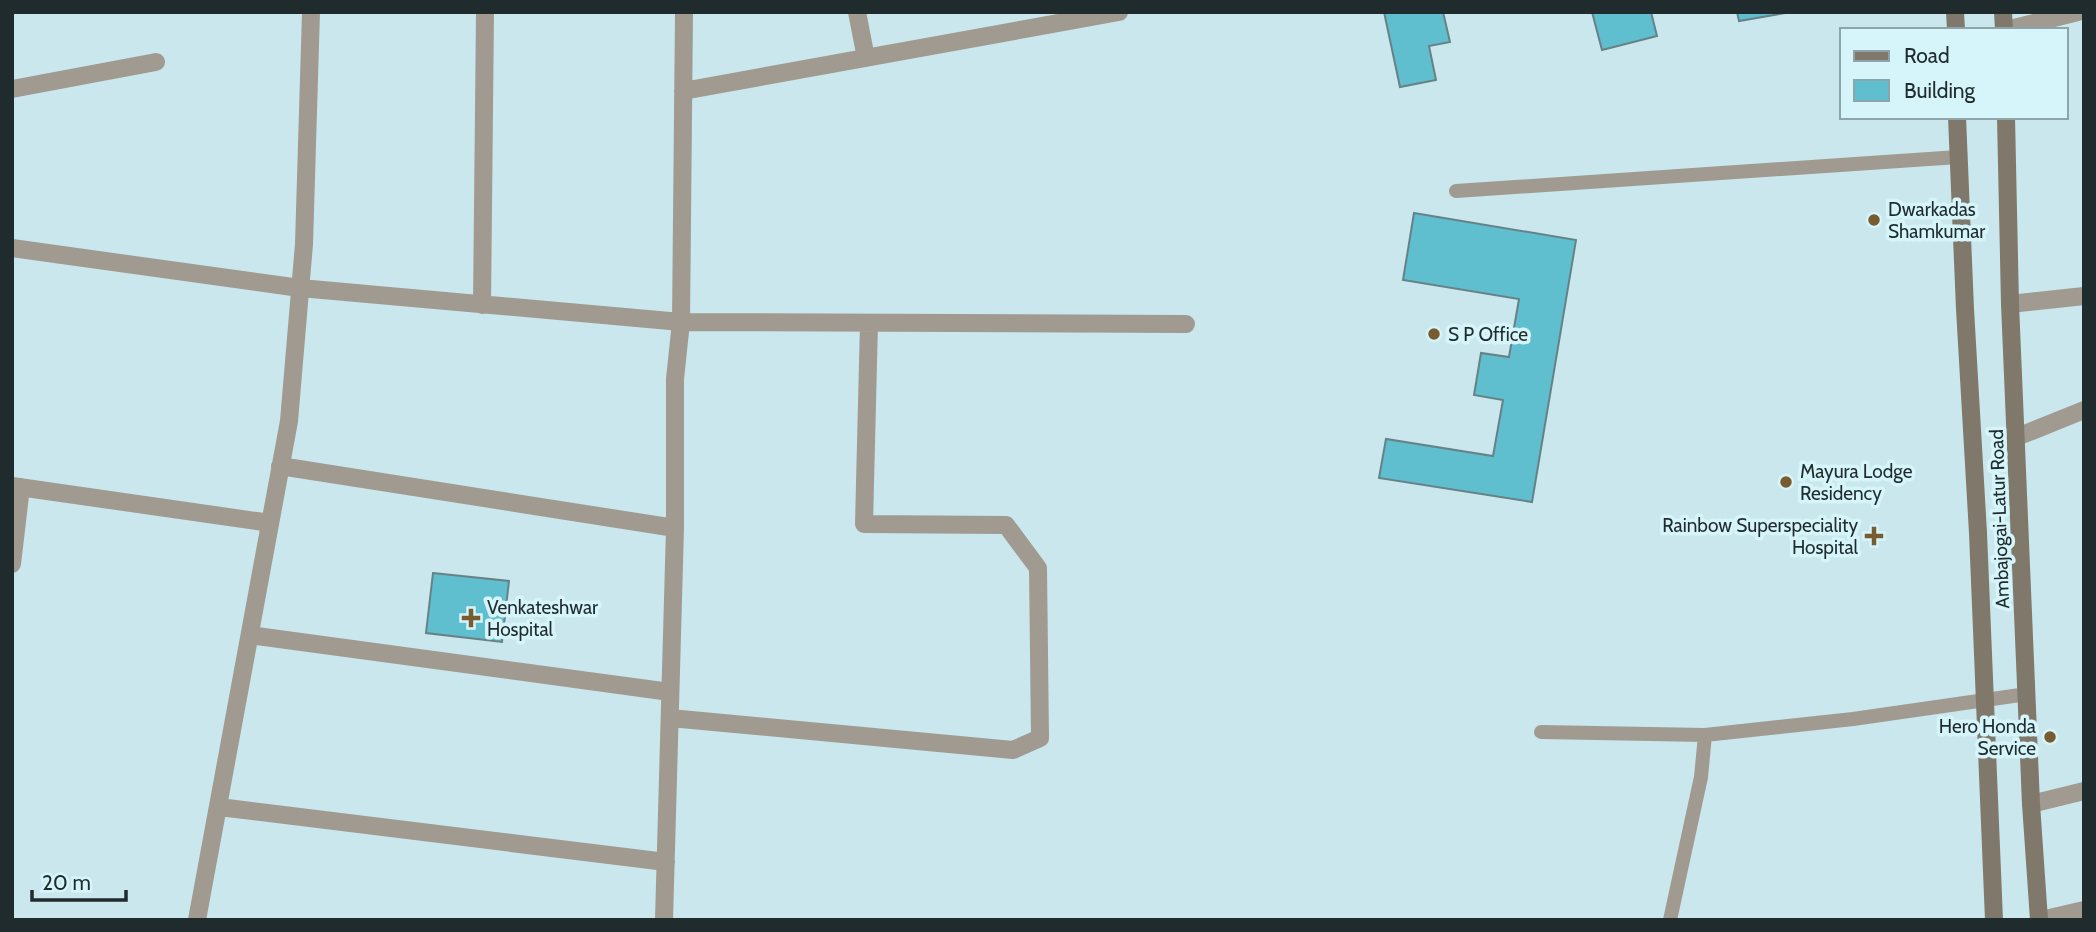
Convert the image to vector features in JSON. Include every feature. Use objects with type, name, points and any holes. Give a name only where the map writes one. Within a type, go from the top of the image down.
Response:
[{"type":"main road","points":[[1957,119],[1994,920]]},
{"type":"main road","name":"Ambajogai-Latur Road","points":[[2006,119],[2010,304],[2026,694],[2040,920]]},
{"type":"street","points":[[197,920],[289,421],[304,244],[311,12]]},
{"type":"street","points":[[482,305],[485,12]]},
{"type":"street","points":[[664,920],[675,528],[675,379],[681,322],[684,12]]},
{"type":"street","points":[[857,12],[866,58]]},
{"type":"street","points":[[683,91],[1119,12]]},
{"type":"street","points":[[2013,28],[2078,12]]},
{"type":"street","points":[[12,89],[156,62]]},
{"type":"street","points":[[12,248],[300,288],[681,322],[1186,324]]},
{"type":"street","points":[[2010,304],[2084,296]]},
{"type":"street","points":[[670,718],[1013,750],[1040,738],[1038,568],[1006,525],[864,524],[869,323]]},
{"type":"street","points":[[2017,438],[2084,410]]},
{"type":"street","points":[[280,466],[675,528]]},
{"type":"street","points":[[12,564],[17,486],[270,523]]},
{"type":"street","points":[[250,635],[670,692]]},
{"type":"street","points":[[2031,804],[2084,791]]},
{"type":"street","points":[[219,807],[666,862]]},
{"type":"street","points":[[2040,920],[2084,910]]},
{"type":"lane","points":[[1456,191],[1958,157]]},
{"type":"lane","points":[[1541,732],[1705,735],[1853,719],[2026,694]]},
{"type":"lane","points":[[1670,920],[1701,777],[1705,735]]},
{"type":"building","points":[[1384,12],[1443,12],[1450,42],[1429,46],[1436,80],[1400,87]]},
{"type":"building","points":[[1592,12],[1651,12],[1657,36],[1602,50]]},
{"type":"building","points":[[1737,12],[1791,12],[1739,21]]},
{"type":"building","points":[[1414,213],[1576,240],[1532,502],[1379,478],[1386,439],[1493,456],[1503,400],[1474,395],[1481,353],[1509,357],[1519,299],[1403,280]]},
{"type":"building","points":[[433,573],[509,581],[502,642],[426,633]]},
{"type":"place","name":"Dwarkadas Shamkumar","points":[[1874,220]]},
{"type":"place","name":"S P Office","points":[[1434,334]]},
{"type":"place","name":"Mayura Lodge Residency","points":[[1786,482]]},
{"type":"place","name":"Rainbow Superspeciality Hospital","points":[[1874,536]]},
{"type":"place","name":"Venkateshwar Hospital","points":[[471,618]]},
{"type":"place","name":"Hero Honda Service","points":[[2050,737]]}]
